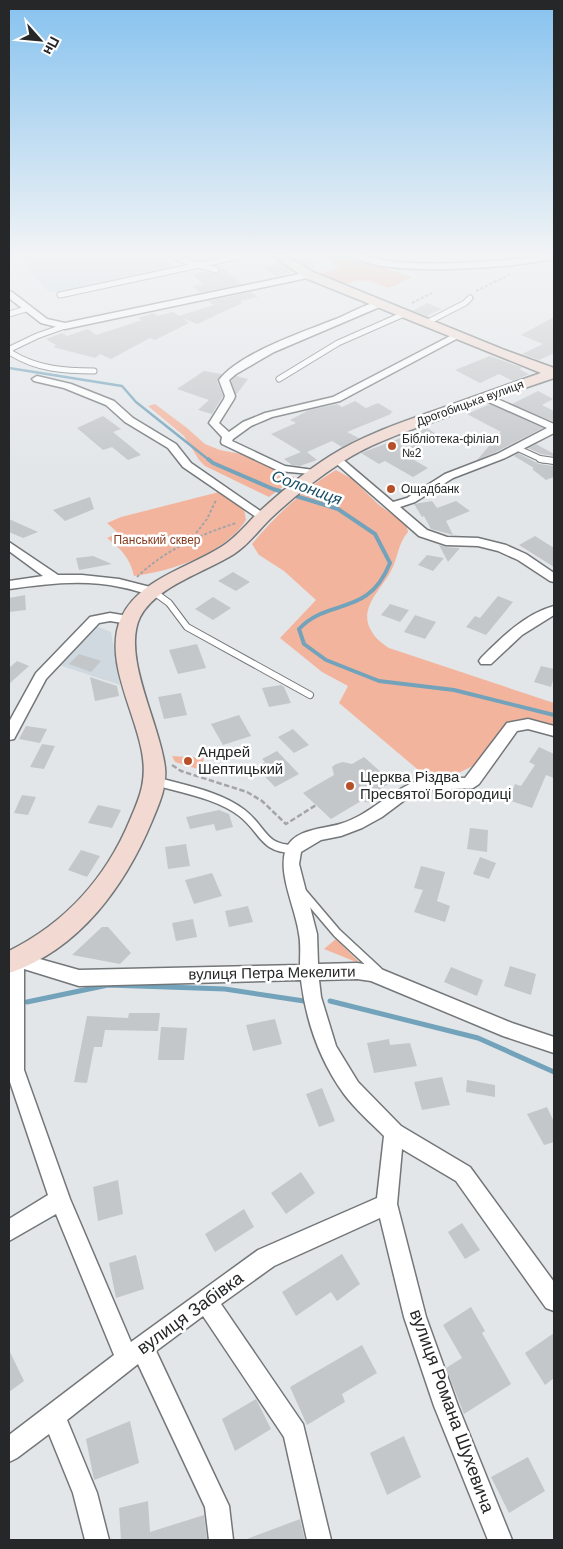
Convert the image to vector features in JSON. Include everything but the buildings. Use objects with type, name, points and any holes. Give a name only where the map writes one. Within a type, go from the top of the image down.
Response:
[{"type":"street","points":[[228,438],[214,423],[230,396],[224,380],[227,374],[239,365],[261,354],[322,328]]},
{"type":"street","points":[[439,328],[554,373]]},
{"type":"street","points":[[312,478],[283,469],[226,442],[228,438],[247,424],[269,415],[336,400],[457,336]]},
{"type":"street","name":"Дрогобицька вулиця","points":[[129,620],[140,604],[154,592],[230,549],[260,516],[336,459],[381,436],[554,373]]},
{"type":"street","points":[[37,379],[67,386],[110,403],[134,424],[160,437],[172,446],[187,465],[260,516]]},
{"type":"street","points":[[392,506],[411,500],[459,471],[517,448],[553,428],[486,397]]},
{"type":"street","points":[[336,459],[423,533],[434,539],[446,542],[478,542],[502,548],[522,557],[554,578]]},
{"type":"street","points":[[9,546],[55,579]]},
{"type":"street","points":[[9,585],[55,579],[114,580],[130,583],[154,592]]},
{"type":"street","points":[[486,662],[501,644],[530,623],[554,610]]},
{"type":"street","points":[[9,734],[41,676],[66,647],[95,620],[110,618],[129,620],[126,638],[127,657],[136,698],[153,752],[155,782],[143,817],[126,851],[110,878],[92,902],[47,941],[12,960],[15,1070],[60,1200],[135,1353],[217,1506],[221,1540]]},
{"type":"street","points":[[554,731],[528,723],[518,723],[512,728],[474,780],[468,784],[431,783],[405,792],[356,824],[341,830],[318,834],[302,842],[294,849],[290,864],[308,934],[309,971],[314,1005],[328,1050],[351,1088],[394,1133],[463,1174],[554,1300]]},
{"type":"street","name":"вулиця Петра Мекелити","points":[[12,960],[80,978],[309,971],[357,971],[371,973],[509,1030],[554,1045]]},
{"type":"street","name":"вулиця Романа Шухевича","points":[[394,1133],[387,1204],[415,1317],[446,1406],[500,1540]]},
{"type":"street","points":[[9,1231],[60,1200]]},
{"type":"street","name":"вулиця Забівка","points":[[9,1450],[135,1353],[266,1258],[387,1204]]},
{"type":"street","points":[[206,1301],[295,1432],[319,1540]]},
{"type":"street","points":[[54,1417],[85,1493],[97,1540]]},
{"type":"lane","points":[[58,328],[44,332],[19,344],[10,349],[11,353],[22,362],[44,367],[94,371]]},
{"type":"lane","points":[[279,378],[338,343],[371,328]]},
{"type":"lane","points":[[517,448],[542,460],[554,461]]},
{"type":"lane","points":[[154,592],[169,603],[187,627],[310,695]]},
{"type":"lane","points":[[155,782],[220,802],[242,812],[273,846],[280,849],[294,849]]},
{"type":"lane","points":[[296,886],[355,951],[390,980]]},
{"type":"path","points":[[189,542],[207,519],[221,490]]},
{"type":"path","points":[[130,583],[152,563],[180,546],[260,516]]},
{"type":"path","points":[[163,538],[180,546]]},
{"type":"path","points":[[169,762],[181,771],[247,792],[262,801],[286,824],[316,805]]},
{"type":"shaded area","points":[[93,625],[111,632],[120,685],[56,664]]},
{"type":"green space","points":[[155,404],[205,444],[220,450],[241,454],[295,478],[269,497],[205,466],[184,436],[148,406]]},
{"type":"green space","points":[[336,470],[352,479],[379,505],[406,524],[408,532],[402,541],[391,571],[372,600],[369,608],[367,615],[368,624],[375,636],[389,648],[554,703],[554,727],[526,720],[514,720],[509,723],[479,763],[446,779],[429,779],[339,703],[348,686],[322,672],[280,638],[316,600],[284,571],[259,555],[252,544],[291,503]]},
{"type":"green space","name":"Панський сквер","points":[[219,492],[244,509],[246,520],[225,542],[196,559],[164,570],[134,576],[124,554],[107,538],[118,533],[107,523],[121,517]]},
{"type":"green space","points":[[172,756],[204,758],[201,770],[175,762]]},
{"type":"green space","points":[[336,939],[361,964],[324,949]]},
{"type":"waterway","name":"Солониця","points":[[9,368],[122,386],[136,402],[209,460]]},
{"type":"waterway","name":"Солониця","points":[[208,459],[213,463],[273,489],[338,509],[375,534],[390,563],[381,580],[371,592],[359,600],[311,619],[299,629],[304,644],[326,660],[379,681],[454,690],[554,715]]},
{"type":"waterway","points":[[27,1002],[108,985],[225,989],[304,1001]]},
{"type":"waterway","points":[[330,1001],[478,1038],[554,1072]]},
{"type":"place","name":"Бібліотека-філіал №2","points":[[392,446]]},
{"type":"place","name":"Ощадбанк","points":[[391,489]]},
{"type":"place","name":"Андрей Шептицький","points":[[188,761]]},
{"type":"place","name":"Церква Різдва Пресвятої Богородиці","points":[[350,786]]}]
